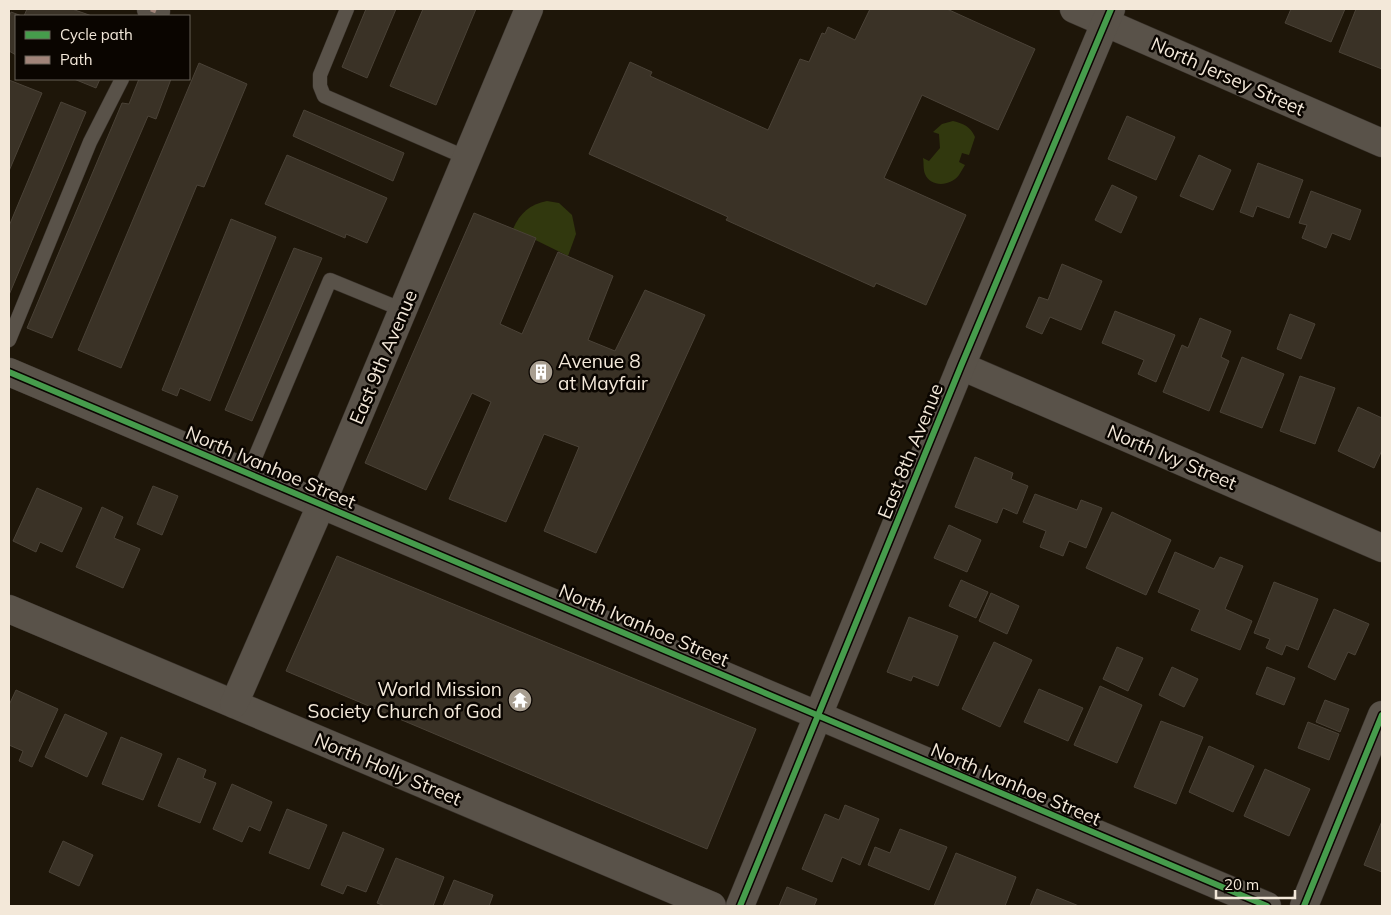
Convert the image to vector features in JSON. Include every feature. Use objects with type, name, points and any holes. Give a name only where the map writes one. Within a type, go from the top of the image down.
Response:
[{"type":"street","name":"East 9th Avenue","points":[[234,704],[321,505],[529,9]]},
{"type":"street","name":"North Jersey Street","points":[[1074,9],[1108,16],[1382,143]]},
{"type":"street","name":"East 8th Avenue","points":[[740,906],[961,366],[1108,16]]},
{"type":"street","name":"North Ivy Street","points":[[961,366],[1382,548]]},
{"type":"street","name":"North Ivanhoe Street","points":[[9,372],[1267,906]]},
{"type":"street","name":"North Holly Street","points":[[9,609],[712,906]]},
{"type":"street","points":[[1304,906],[1382,715]]},
{"type":"lane","points":[[347,9],[320,75],[320,86],[324,96],[467,158]]},
{"type":"lane","points":[[9,340],[90,142],[121,80]]},
{"type":"lane","points":[[248,474],[330,280],[403,310]]},
{"type":"green space","points":[[953,121],[966,126],[975,137],[969,155],[962,153],[959,162],[965,165],[955,179],[941,184],[932,182],[925,174],[923,158],[929,161],[940,148],[939,134],[933,132],[942,124]]},
{"type":"green space","points":[[547,201],[559,203],[572,215],[576,234],[568,256],[513,229],[526,210],[536,204]]},
{"type":"building","points":[[27,9],[72,9],[89,15],[24,15]]},
{"type":"building","points":[[366,9],[396,9],[367,78],[342,67]]},
{"type":"building","points":[[423,9],[476,9],[436,105],[390,86]]},
{"type":"building","points":[[870,9],[947,9],[1035,49],[998,130],[922,95],[884,178],[966,215],[926,305],[876,283],[874,287],[726,220],[728,217],[589,154],[630,62],[652,72],[650,76],[768,130],[800,59],[809,62],[822,33],[825,34],[828,27],[855,40]]},
{"type":"building","points":[[1291,9],[1345,9],[1331,42],[1285,23]]},
{"type":"building","points":[[1356,9],[1382,9],[1382,69],[1339,52]]},
{"type":"building","points":[[11,12],[19,15],[15,15],[15,54],[9,51],[9,18]]},
{"type":"building","points":[[199,63],[247,84],[204,187],[197,185],[121,368],[78,350]]},
{"type":"building","points":[[9,80],[42,93],[9,171]]},
{"type":"building","points":[[76,80],[100,80],[96,88]]},
{"type":"building","points":[[139,80],[171,80],[156,119],[148,116],[52,338],[27,328],[122,103],[129,104]]},
{"type":"building","points":[[61,102],[86,112],[9,295],[9,226]]},
{"type":"building","points":[[304,110],[404,153],[393,181],[293,136]]},
{"type":"building","points":[[1127,116],[1175,137],[1156,180],[1108,159]]},
{"type":"building","points":[[287,155],[387,198],[367,243],[346,234],[345,238],[265,204]]},
{"type":"building","points":[[1199,155],[1231,170],[1213,210],[1180,196]]},
{"type":"building","points":[[1258,163],[1303,180],[1289,218],[1257,206],[1253,217],[1240,212]]},
{"type":"building","points":[[1112,185],[1137,197],[1121,233],[1095,220]]},
{"type":"building","points":[[1311,191],[1361,210],[1350,240],[1332,233],[1326,248],[1302,238],[1307,225],[1299,223]]},
{"type":"building","name":"Avenue 8 at Mayfair","points":[[474,213],[536,238],[500,324],[522,334],[558,252],[613,276],[588,340],[615,351],[645,290],[705,315],[596,553],[544,531],[579,447],[544,434],[506,522],[449,499],[491,402],[472,393],[426,490],[365,463]]},
{"type":"building","points":[[231,219],[276,237],[210,401],[180,388],[177,396],[162,390]]},
{"type":"building","points":[[294,248],[322,258],[252,421],[225,410]]},
{"type":"building","points":[[1062,264],[1102,281],[1081,330],[1050,317],[1042,334],[1026,327],[1039,297],[1048,300]]},
{"type":"building","points":[[1115,311],[1175,335],[1156,382],[1138,374],[1144,360],[1102,343]]},
{"type":"building","points":[[1290,314],[1315,324],[1301,359],[1277,349]]},
{"type":"building","points":[[1200,318],[1231,331],[1221,357],[1229,361],[1209,411],[1163,392],[1182,345],[1188,348]]},
{"type":"building","points":[[1242,357],[1284,374],[1262,428],[1220,412]]},
{"type":"building","points":[[1300,376],[1335,388],[1315,444],[1280,431]]},
{"type":"building","points":[[1358,407],[1382,418],[1382,450],[1374,468],[1338,451]]},
{"type":"building","points":[[975,457],[1013,473],[1011,479],[1028,486],[1017,514],[1003,508],[997,523],[955,507]]},
{"type":"building","points":[[153,486],[178,496],[162,535],[137,524]]},
{"type":"building","points":[[37,488],[82,508],[62,552],[40,542],[36,552],[13,541]]},
{"type":"building","points":[[1035,494],[1077,510],[1081,500],[1102,508],[1086,548],[1069,541],[1063,556],[1040,547],[1046,531],[1023,522]]},
{"type":"building","points":[[102,507],[123,517],[114,538],[140,549],[123,588],[76,567]]},
{"type":"building","points":[[1112,512],[1171,540],[1146,595],[1086,568]]},
{"type":"building","points":[[949,525],[981,540],[967,572],[934,558]]},
{"type":"building","points":[[1175,552],[1214,569],[1220,557],[1243,566],[1225,609],[1252,621],[1240,650],[1191,630],[1200,610],[1158,592]]},
{"type":"building","name":"World Mission Society Church of God","points":[[337,556],[756,729],[707,849],[286,671]]},
{"type":"building","points":[[961,580],[988,592],[976,618],[949,606]]},
{"type":"building","points":[[1274,582],[1318,599],[1298,650],[1286,645],[1282,655],[1266,648],[1270,639],[1254,633]]},
{"type":"building","points":[[991,593],[1019,606],[1007,634],[979,621]]},
{"type":"building","points":[[1334,609],[1369,624],[1355,655],[1348,652],[1335,680],[1308,667]]},
{"type":"building","points":[[909,617],[958,636],[938,686],[913,676],[911,681],[887,672]]},
{"type":"building","points":[[994,642],[1032,660],[1000,727],[962,709]]},
{"type":"building","points":[[1117,647],[1143,658],[1128,691],[1103,679]]},
{"type":"building","points":[[1172,667],[1198,679],[1184,707],[1159,695]]},
{"type":"building","points":[[1267,667],[1295,678],[1284,705],[1256,694]]},
{"type":"building","points":[[1100,686],[1142,705],[1117,763],[1074,745]]},
{"type":"building","points":[[1039,689],[1083,708],[1068,741],[1024,722]]},
{"type":"building","points":[[16,690],[58,709],[32,767],[19,761],[23,751],[9,745],[9,705]]},
{"type":"building","points":[[1325,700],[1349,709],[1340,732],[1316,722]]},
{"type":"building","points":[[65,714],[107,733],[87,777],[45,757]]},
{"type":"building","points":[[1161,721],[1203,737],[1176,804],[1134,787]]},
{"type":"building","points":[[1308,722],[1339,734],[1329,760],[1298,748]]},
{"type":"building","points":[[121,737],[162,754],[143,800],[102,784]]},
{"type":"building","points":[[1209,746],[1254,766],[1233,812],[1189,792]]},
{"type":"building","points":[[178,758],[206,770],[203,778],[216,783],[200,823],[158,806]]},
{"type":"building","points":[[1265,769],[1310,789],[1289,836],[1244,816]]},
{"type":"building","points":[[232,784],[272,802],[260,831],[249,826],[242,842],[213,829]]},
{"type":"building","points":[[845,805],[879,819],[860,865],[842,857],[832,882],[802,869],[825,814],[839,820]]},
{"type":"building","points":[[287,809],[327,825],[309,869],[269,853]]},
{"type":"building","points":[[1382,821],[1382,872],[1364,865]]},
{"type":"building","points":[[900,829],[947,847],[929,890],[868,865],[875,847],[890,853]]},
{"type":"building","points":[[343,832],[384,849],[366,892],[347,885],[343,894],[321,885]]},
{"type":"building","points":[[63,841],[93,855],[79,886],[49,872]]},
{"type":"building","points":[[956,853],[1016,877],[1005,906],[934,906]]},
{"type":"building","points":[[396,858],[444,877],[433,906],[385,906],[377,903]]},
{"type":"building","points":[[454,880],[493,895],[489,906],[443,906]]},
{"type":"building","points":[[787,887],[817,899],[814,906],[779,906]]},
{"type":"building","points":[[1037,889],[1079,906],[1030,906]]},
{"type":"marked path","points":[[151,9],[156,11]]},
{"type":"cycle path","points":[[740,906],[961,366],[1111,9]]},
{"type":"cycle path","points":[[9,372],[1267,906]]},
{"type":"cycle path","points":[[1304,906],[1382,715]]},
{"type":"place","name":"Avenue 8 at Mayfair","points":[[541,372]]},
{"type":"place","name":"World Mission Society Church of God","points":[[520,700]]}]
